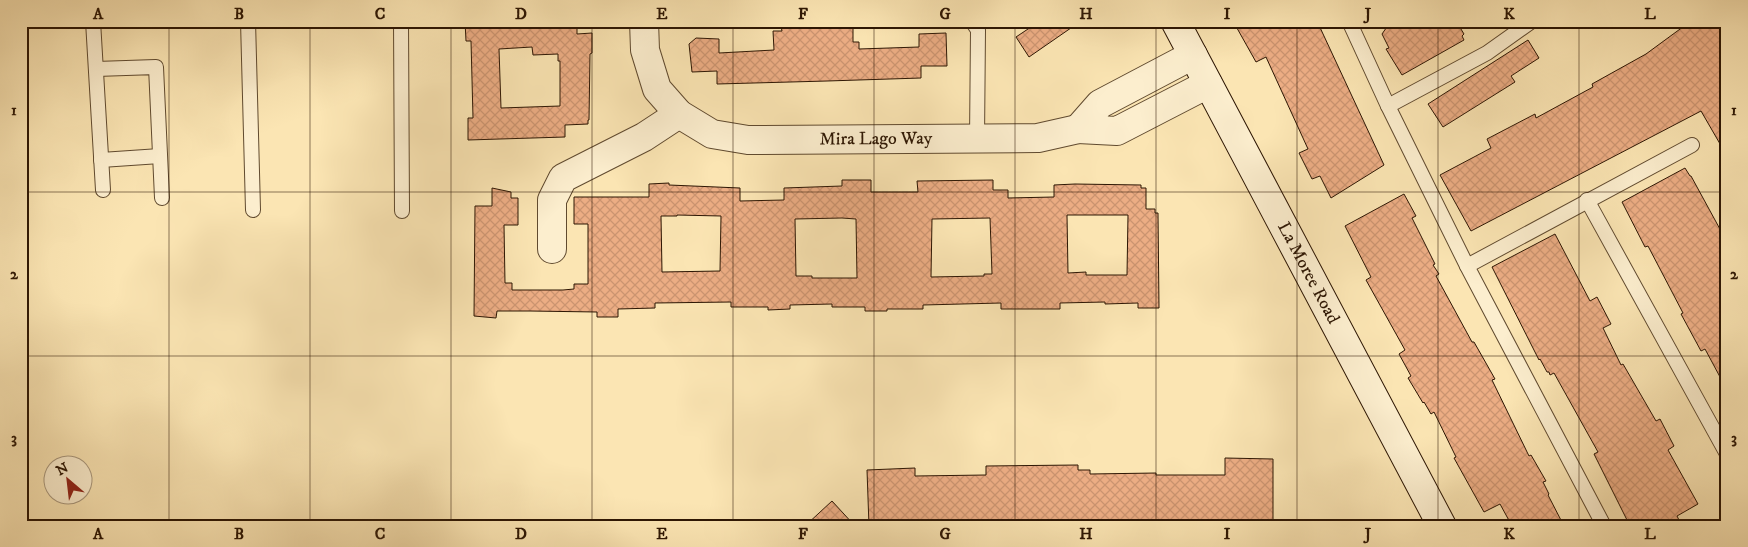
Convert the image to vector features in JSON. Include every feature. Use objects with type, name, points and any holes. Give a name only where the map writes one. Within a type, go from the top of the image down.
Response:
[{"type":"street","name":"Mira Lago Way","points":[[644,21],[645,50],[657,89],[679,114],[712,134],[748,140],[977,140],[1038,138],[1078,129],[1117,131],[1208,84]]},
{"type":"street","name":"La Moree Road","points":[[1175,21],[1442,526]]},
{"type":"street","points":[[1078,129],[1100,104],[1193,55]]},
{"type":"street","points":[[552,249],[552,200],[563,178],[644,137],[679,114]]},
{"type":"lane","points":[[93,21],[103,190]]},
{"type":"lane","points":[[248,21],[253,210]]},
{"type":"lane","points":[[401,21],[402,211]]},
{"type":"lane","points":[[972,21],[978,30],[977,140]]},
{"type":"lane","points":[[1349,21],[1388,106],[1467,266],[1604,526]]},
{"type":"lane","points":[[1388,106],[1487,53],[1532,21]]},
{"type":"lane","points":[[96,69],[156,67],[162,198]]},
{"type":"lane","points":[[1467,266],[1692,145]]},
{"type":"lane","points":[[101,160],[160,156]]},
{"type":"lane","points":[[1587,200],[1727,454]]},
{"type":"building","points":[[465,21],[577,21],[577,34],[592,33],[588,124],[565,125],[565,137],[468,140],[468,118],[473,118],[471,41],[466,41]],"holes":[[[532,47],[533,55],[558,54],[558,61],[560,61],[560,106],[501,108],[499,49]]]},
{"type":"building","points":[[1040,21],[1081,21],[1029,57],[1016,37]]},
{"type":"building","points":[[1233,21],[1317,21],[1384,165],[1331,198],[1320,176],[1312,179],[1299,153],[1308,149],[1266,57],[1256,62]]},
{"type":"building","points":[[1391,21],[1456,21],[1464,34],[1462,36],[1464,40],[1402,75],[1386,49],[1389,48],[1382,34]]},
{"type":"building","points":[[1691,21],[1727,21],[1727,156],[1701,111],[1471,231],[1440,175],[1491,148],[1487,139],[1535,114],[1536,118],[1593,87],[1592,84],[1646,54]]},
{"type":"building","points":[[781,26],[853,26],[853,42],[859,42],[859,49],[919,47],[919,34],[946,33],[947,66],[921,66],[921,78],[717,84],[717,71],[692,72],[689,44],[696,38],[719,39],[719,53],[774,50],[773,31],[782,31]]},
{"type":"building","points":[[1528,40],[1539,58],[1511,76],[1515,82],[1443,127],[1428,104]]},
{"type":"building","points":[[1685,168],[1727,242],[1727,390],[1705,349],[1701,351],[1648,246],[1645,247],[1622,202]]},
{"type":"building","points":[[842,180],[871,180],[871,192],[918,192],[917,181],[993,180],[993,190],[1008,190],[1008,198],[1054,197],[1054,185],[1141,185],[1141,188],[1146,188],[1146,209],[1155,209],[1155,213],[1158,213],[1159,308],[1138,308],[1138,303],[1105,304],[1105,302],[1060,303],[1060,309],[1001,309],[1001,303],[923,305],[923,309],[887,309],[887,311],[865,311],[865,307],[832,307],[832,304],[790,305],[790,309],[768,310],[768,307],[731,307],[731,302],[655,303],[655,308],[618,309],[618,317],[597,317],[597,312],[530,311],[497,311],[496,318],[474,316],[475,206],[492,206],[492,188],[511,192],[511,198],[518,198],[518,225],[504,225],[505,283],[512,283],[512,290],[563,290],[574,289],[574,284],[588,284],[588,224],[574,224],[574,197],[649,197],[649,184],[669,183],[669,185],[740,188],[740,201],[784,200],[784,188],[842,186]],"holes":[[[1067,215],[1128,215],[1127,275],[1086,275],[1086,272],[1068,273]],[[661,216],[721,216],[720,271],[662,272]],[[990,218],[992,274],[984,274],[984,276],[931,277],[932,219]],[[795,219],[856,219],[857,278],[796,276]]]},
{"type":"building","points":[[1404,194],[1416,216],[1412,218],[1439,274],[1436,276],[1472,342],[1474,342],[1495,379],[1492,380],[1529,456],[1531,455],[1546,481],[1543,482],[1548,495],[1564,526],[1512,526],[1500,504],[1484,512],[1454,458],[1456,457],[1434,412],[1431,414],[1408,378],[1411,376],[1399,354],[1405,350],[1366,280],[1371,277],[1345,226]]},
{"type":"building","points":[[1555,234],[1590,301],[1597,297],[1611,324],[1603,328],[1621,365],[1623,364],[1656,421],[1660,419],[1674,446],[1668,450],[1698,504],[1677,516],[1682,526],[1630,526],[1594,454],[1598,452],[1554,373],[1550,375],[1539,360],[1492,267]]},
{"type":"building","points":[[1225,458],[1273,459],[1273,523],[1211,523],[1211,526],[1109,526],[1109,523],[1075,524],[1073,522],[1035,523],[1035,526],[869,526],[867,470],[915,468],[915,476],[986,475],[986,466],[1078,465],[1078,470],[1090,470],[1090,474],[1225,475]]},
{"type":"building","points":[[832,501],[855,526],[805,526]]}]
